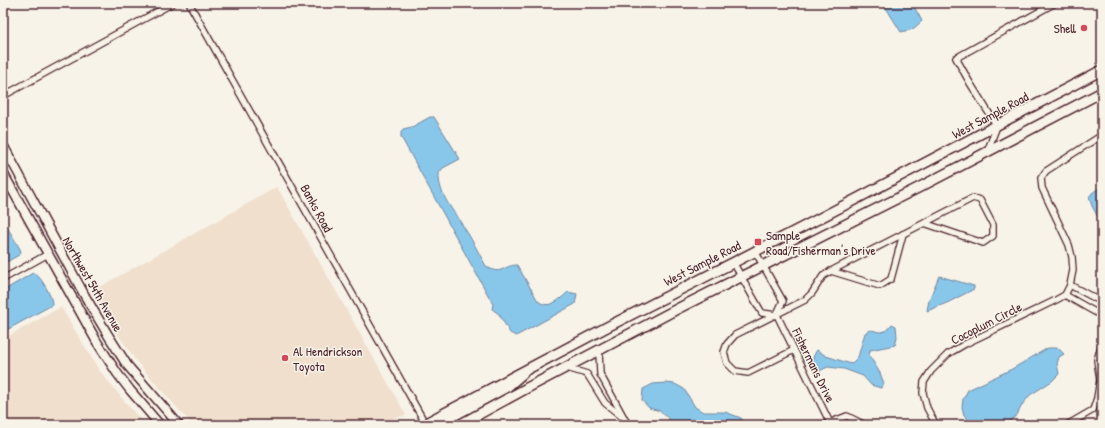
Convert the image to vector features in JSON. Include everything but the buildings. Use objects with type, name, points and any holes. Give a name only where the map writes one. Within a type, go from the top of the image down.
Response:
[{"type":"main road","name":"West Sample Road","points":[[424,424],[607,327],[997,126],[1102,70]]},
{"type":"main road","points":[[459,425],[741,276],[986,153],[1102,92]]},
{"type":"street","points":[[3,96],[173,3]]},
{"type":"street","name":"Banks Road","points":[[189,3],[424,424]]},
{"type":"street","points":[[986,153],[997,126],[956,58],[1055,3]]},
{"type":"street","points":[[1102,136],[1046,171],[1041,178],[1042,188],[1069,245],[1072,257],[1070,285],[1065,295],[1102,316]]},
{"type":"street","name":"Northwest 54th Avenue","points":[[3,145],[85,296],[127,365],[179,425]]},
{"type":"street","name":"Northwest 54th Avenue","points":[[3,173],[97,342],[134,396],[160,425]]},
{"type":"street","points":[[794,350],[748,373],[735,371],[727,363],[724,352],[727,344],[735,335],[806,300],[823,276],[831,271],[973,198],[980,200],[993,225],[993,236],[983,243],[924,224]]},
{"type":"street","points":[[831,271],[880,286],[891,279],[903,234]]},
{"type":"street","points":[[3,279],[59,248]]},
{"type":"street","points":[[756,251],[783,301],[777,315]]},
{"type":"street","points":[[733,262],[762,313],[777,315]]},
{"type":"street","points":[[1070,285],[1102,302]]},
{"type":"street","name":"Cocoplum Circle","points":[[936,425],[927,408],[923,394],[924,382],[931,371],[948,354],[965,344],[1065,295]]},
{"type":"street","name":"Fishermans Drive","points":[[777,315],[829,424]]},
{"type":"street","points":[[1067,425],[1093,410],[1100,380],[1097,360],[1102,343]]},
{"type":"street","points":[[599,350],[600,374],[628,425]]},
{"type":"street","points":[[567,368],[587,374],[604,403],[624,418]]},
{"type":"street","points":[[438,425],[508,387],[528,369]]},
{"type":"street","points":[[829,424],[847,416],[865,425]]},
{"type":"shaded area","points":[[277,187],[406,415],[389,420],[381,425],[192,425],[137,362],[115,330],[100,304],[96,289]]},
{"type":"shaded area","points":[[61,307],[99,370],[146,425],[3,425],[3,339]]},
{"type":"water","points":[[883,3],[912,3],[922,21],[913,29],[901,32]]},
{"type":"water","points":[[430,117],[434,117],[460,159],[443,168],[439,173],[439,180],[443,193],[486,266],[499,271],[512,265],[517,265],[538,301],[542,304],[546,305],[554,303],[568,292],[577,294],[575,304],[516,336],[510,333],[499,314],[492,309],[493,304],[401,137],[401,132],[403,129],[412,127]]},
{"type":"water","points":[[1102,186],[1102,225],[1089,197]]},
{"type":"water","points":[[3,220],[21,252],[19,255],[3,264]]},
{"type":"water","points":[[34,273],[40,278],[46,288],[51,297],[52,305],[3,332],[3,291]]},
{"type":"water","points":[[939,276],[974,286],[974,289],[927,311],[929,300]]},
{"type":"water","points":[[892,324],[896,326],[897,337],[895,345],[870,350],[869,355],[880,373],[884,384],[881,388],[871,385],[863,376],[844,369],[828,367],[821,370],[818,374],[815,373],[813,361],[817,350],[826,356],[851,364],[858,357],[865,333],[870,330],[882,332]]},
{"type":"water","points":[[1048,348],[1058,348],[1064,354],[1059,357],[1057,364],[1059,374],[1052,381],[1030,395],[1022,405],[1017,415],[1005,425],[974,425],[964,415],[962,407],[963,399],[968,390],[1012,369]]},
{"type":"water","points":[[653,384],[675,384],[684,389],[695,407],[703,412],[725,412],[741,418],[746,425],[670,425],[669,419],[660,411],[649,408],[642,400],[643,389]]},
{"type":"place","name":"Shell","points":[[1084,28]]},
{"type":"place","name":"Sample Road/Fisherman's Drive","points":[[758,242]]},
{"type":"place","name":"Al Hendrickson Toyota","points":[[285,358]]}]
